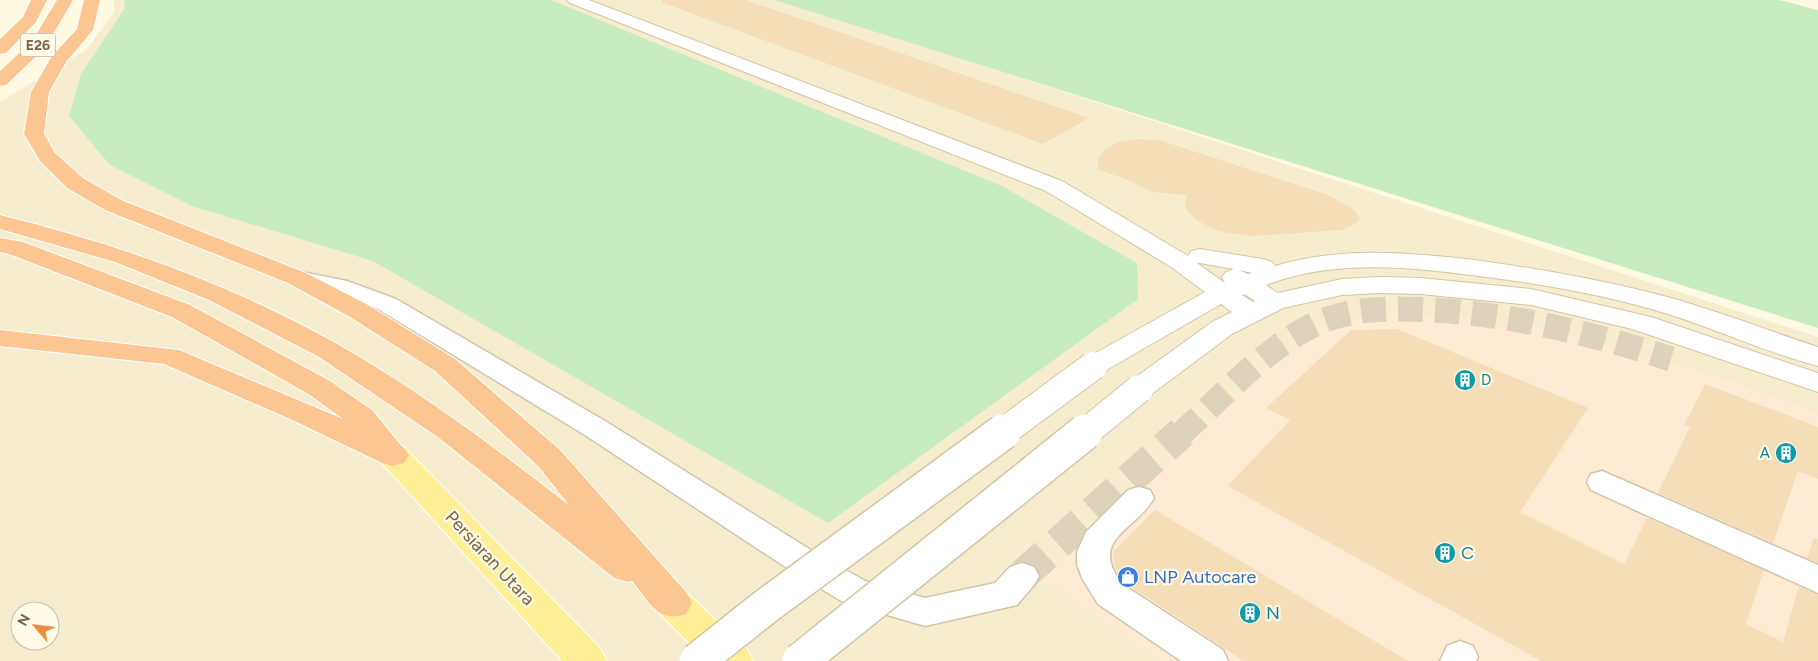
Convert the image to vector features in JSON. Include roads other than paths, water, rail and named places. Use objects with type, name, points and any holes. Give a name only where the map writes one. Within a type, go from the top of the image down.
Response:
[{"type":"highway","name":"E26","points":[[0,49],[30,19],[39,0]]},
{"type":"highway","name":"E26","points":[[0,81],[39,44],[65,0]]},
{"type":"highway","points":[[92,0],[85,30],[58,60],[40,92],[34,134],[47,157],[74,184],[113,205],[297,278],[359,311],[445,365],[549,458],[672,602]]},
{"type":"highway","points":[[0,222],[124,257],[150,267],[218,294],[329,351],[450,430],[672,602]]},
{"type":"highway","points":[[0,245],[14,247],[181,311],[320,388],[361,417],[392,455]]},
{"type":"highway","points":[[0,338],[169,356],[301,412],[392,455]]},
{"type":"main road","name":"Persiaran Utara","points":[[392,455],[587,661]]},
{"type":"main road","points":[[672,602],[733,661]]},
{"type":"street","points":[[575,0],[1054,186],[1190,259],[1291,269]]},
{"type":"street","points":[[604,0],[824,81],[1067,176],[1262,307]]},
{"type":"street","points":[[1179,314],[1187,287],[1190,259]]},
{"type":"street","points":[[696,661],[765,607],[1093,366],[1179,314],[1234,288],[1291,269],[1335,260],[1376,260],[1435,263],[1532,274],[1664,305],[1818,357]]},
{"type":"street","points":[[297,278],[339,286],[387,304],[595,428],[802,561],[855,592],[925,612],[1005,595],[1022,576]]},
{"type":"street","points":[[800,661],[1139,389],[1222,328],[1262,307],[1342,287],[1380,285],[1422,286],[1531,296],[1641,323],[1818,384]]},
{"type":"street","points":[[1755,336],[1818,348]]},
{"type":"street","points":[[1602,482],[1818,580]]},
{"type":"street","points":[[1138,498],[1096,541],[1092,565],[1098,580],[1110,594],[1210,661]]},
{"type":"tunnel","points":[[1181,434],[1278,346],[1315,324],[1344,314],[1374,310],[1419,309],[1495,316],[1584,334],[1671,359]]},
{"type":"tunnel","points":[[1022,576],[1182,432]]},
{"type":"place","name":"D","points":[[1465,380]]},
{"type":"place","name":"A","points":[[1786,453]]},
{"type":"place","name":"C","points":[[1445,553]]},
{"type":"place","name":"LNP Autocare","points":[[1128,577]]},
{"type":"place","name":"N","points":[[1250,613]]}]
